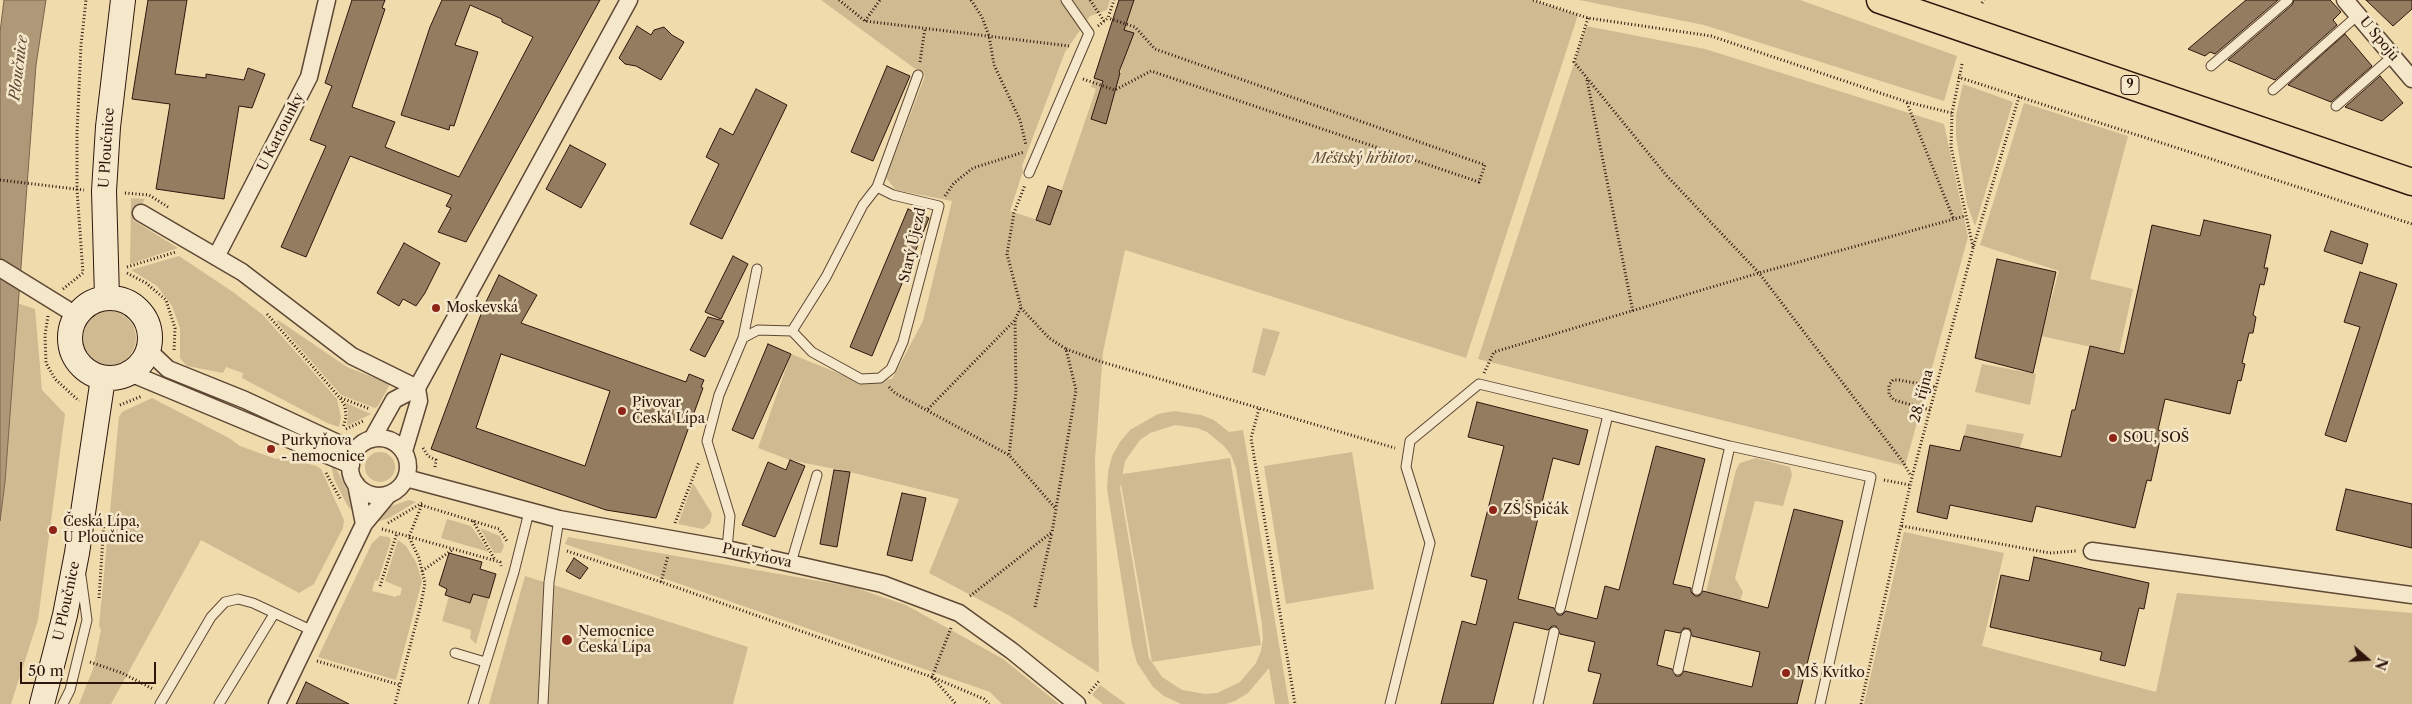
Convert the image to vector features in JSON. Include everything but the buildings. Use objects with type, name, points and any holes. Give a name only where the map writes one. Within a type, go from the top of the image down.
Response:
[{"type":"main road","name":"U Ploučnice","points":[[107,297],[104,191],[108,127],[123,0]]},
{"type":"main road","name":"9","points":[[1880,0],[2412,182]]},
{"type":"main road","points":[[107,297],[120,299],[132,304],[148,324],[150,337],[144,359],[130,373],[117,378],[103,378],[90,373],[80,365],[72,354],[69,341],[70,328],[76,315],[84,306],[95,300],[107,297]]},
{"type":"main road","name":"U Ploučnice","points":[[42,704],[65,615],[77,552],[103,378]]},
{"type":"street","name":"U Kartounky","points":[[216,257],[310,77],[327,0]]},
{"type":"street","points":[[372,439],[394,400],[417,388],[629,0]]},
{"type":"street","name":"U Spojů","points":[[2345,0],[2412,79]]},
{"type":"street","points":[[141,213],[242,272],[352,356],[417,388]]},
{"type":"street","points":[[0,268],[48,305],[76,315]]},
{"type":"street","points":[[148,350],[168,369],[245,400],[353,458]]},
{"type":"street","points":[[130,373],[353,458]]},
{"type":"street","points":[[277,704],[364,524],[389,494],[396,490],[406,478],[408,469],[404,451],[419,401],[417,388]]},
{"type":"street","points":[[364,524],[356,484],[351,472],[353,458],[359,446],[372,439],[384,438],[395,442],[404,451]]},
{"type":"street","name":"Purkyňova","points":[[406,478],[559,519],[727,549],[882,584],[959,613],[1083,698]]},
{"type":"street","points":[[356,484],[372,495],[389,494]]},
{"type":"street","points":[[2092,550],[2412,595]]},
{"type":"lane","points":[[1029,173],[1089,33],[1066,0]]},
{"type":"lane","points":[[2211,66],[2288,0]]},
{"type":"lane","points":[[2273,90],[2358,15]]},
{"type":"lane","points":[[2336,106],[2393,56]]},
{"type":"lane","points":[[792,332],[826,277],[863,205],[877,186],[918,76]]},
{"type":"lane","name":"Starý Újezd","points":[[877,186],[893,195],[939,206],[903,342],[891,369],[880,378]]},
{"type":"lane","points":[[727,549],[730,516],[707,440],[719,395],[743,338],[757,269]]},
{"type":"lane","points":[[743,338],[758,330],[792,332],[812,352],[861,379],[880,378]]},
{"type":"lane","points":[[1390,704],[1430,544],[1406,467],[1410,441],[1479,384],[1730,446],[1871,477],[1820,704]]},
{"type":"lane","points":[[1560,609],[1608,415]]},
{"type":"lane","points":[[1697,590],[1730,446]]},
{"type":"lane","points":[[791,563],[818,475]]},
{"type":"lane","points":[[473,704],[514,572],[529,512]]},
{"type":"lane","points":[[543,704],[549,582],[559,519]]},
{"type":"lane","points":[[63,704],[70,690],[87,620],[77,552]]},
{"type":"lane","points":[[160,704],[211,616],[225,602],[238,599],[253,603],[313,631]]},
{"type":"lane","points":[[219,704],[274,614]]},
{"type":"lane","points":[[1538,704],[1554,632]]},
{"type":"lane","points":[[1678,670],[1686,634]]},
{"type":"lane","points":[[455,653],[485,662]]},
{"type":"path","points":[[83,273],[77,190],[77,103],[80,45],[86,0]]},
{"type":"path","points":[[839,0],[865,21],[1083,48]]},
{"type":"path","points":[[865,21],[880,0]]},
{"type":"path","points":[[939,206],[954,183],[973,168],[1028,151],[1020,120],[994,65],[989,36],[982,17],[971,0]]},
{"type":"path","points":[[1071,76],[1115,90],[1151,71],[1479,182],[1485,165],[1155,49],[1135,27],[1106,20],[1090,0]]},
{"type":"path","points":[[1089,33],[1106,20],[1114,0]]},
{"type":"path","points":[[1533,0],[1588,18],[1711,36],[1907,102],[1952,113]]},
{"type":"path","points":[[1588,18],[1574,62],[1666,175],[1759,273],[1903,462],[1912,477]]},
{"type":"path","points":[[918,76],[926,28]]},
{"type":"path","points":[[1962,64],[1952,113],[1951,147],[1965,216],[1974,248]]},
{"type":"path","points":[[1586,77],[1633,312]]},
{"type":"path","points":[[1958,77],[2412,224]]},
{"type":"path","name":"28. října","points":[[1861,704],[1912,477],[1974,248],[2019,97]]},
{"type":"path","points":[[1907,102],[1954,220]]},
{"type":"path","points":[[1029,173],[1014,212],[1007,254],[1021,307],[1049,338],[1066,349],[1102,362],[1408,452]]},
{"type":"path","points":[[0,180],[77,190]]},
{"type":"path","points":[[1479,384],[1494,352],[1759,273],[1965,216]]},
{"type":"path","points":[[125,268],[179,251]]},
{"type":"path","points":[[127,274],[146,282],[166,300],[175,328],[173,358]]},
{"type":"path","points":[[48,305],[45,335],[46,363],[55,379],[82,402]]},
{"type":"path","points":[[928,409],[1015,320],[1021,307]]},
{"type":"path","points":[[265,312],[340,398],[345,406],[346,417],[342,431]]},
{"type":"path","points":[[1010,455],[1016,392],[1015,320]]},
{"type":"path","points":[[1035,607],[1052,532],[1076,390],[1066,349]]},
{"type":"path","points":[[880,378],[894,393],[928,409],[1010,455],[1056,509]]},
{"type":"path","points":[[1930,410],[1894,400],[1889,394],[1889,385],[1892,380],[1899,380],[1936,387]]},
{"type":"path","points":[[118,410],[121,404],[150,393]]},
{"type":"path","points":[[340,398],[378,413]]},
{"type":"path","points":[[1259,408],[1250,438],[1295,704]]},
{"type":"path","points":[[674,524],[707,440]]},
{"type":"path","points":[[421,445],[428,456],[436,460],[435,466]]},
{"type":"path","points":[[1871,477],[1910,485]]},
{"type":"path","points":[[395,704],[422,604],[424,583],[422,571],[409,537],[422,503]]},
{"type":"path","points":[[504,559],[501,568],[500,562],[379,528],[422,503],[499,529],[508,543]]},
{"type":"path","points":[[98,606],[104,520]]},
{"type":"path","points":[[473,521],[495,561]]},
{"type":"path","points":[[1902,526],[2050,553],[2092,550]]},
{"type":"path","points":[[970,596],[1052,532]]},
{"type":"path","points":[[380,586],[397,533]]},
{"type":"path","points":[[422,571],[453,549]]},
{"type":"path","points":[[564,560],[566,551],[661,582],[932,678],[984,699],[989,704]]},
{"type":"path","points":[[661,582],[668,556]]},
{"type":"path","points":[[932,678],[951,626]]},
{"type":"path","points":[[91,652],[89,662],[122,673],[165,695]]},
{"type":"path","points":[[313,660],[400,685]]},
{"type":"path","points":[[932,678],[956,704]]},
{"type":"path","points":[[1083,698],[1099,681]]},
{"type":"green space","name":"Městský hřbitov","points":[[821,0],[1110,0],[1107,10],[1090,16],[1065,52],[1022,166],[1023,171],[1010,211],[1050,224],[1096,89],[1091,87],[1094,78],[1117,85],[1133,33],[1111,25],[1114,15],[1125,0],[1532,0],[1578,15],[1466,358],[1125,250],[1103,352],[1095,459],[1099,673],[1010,616],[929,573],[959,499],[850,472],[790,460],[758,448],[791,354],[860,382],[892,379],[923,321],[952,201],[896,190],[886,178],[925,76]]},
{"type":"green space","points":[[1579,0],[1800,0],[1957,56],[1944,101],[1704,25]]},
{"type":"green space","points":[[1586,26],[1705,49],[1944,124],[1968,237],[1905,466],[1478,359]]},
{"type":"green space","points":[[1963,84],[2013,102],[1975,226],[1967,204],[1956,136],[1956,115]]},
{"type":"green space","points":[[2024,103],[2128,136],[2090,279],[2133,289],[2119,353],[2041,336],[2059,271],[1980,245]]},
{"type":"green space","points":[[131,198],[145,199],[133,220],[178,248],[130,264]]},
{"type":"green space","points":[[179,256],[233,292],[263,315],[337,399],[341,417],[339,427],[327,423],[242,378],[243,373],[226,367],[223,373],[187,366],[184,363],[180,358],[180,328],[172,306],[157,286],[131,270]]},
{"type":"green space","points":[[17,303],[35,309],[42,390],[65,414],[38,620],[11,704],[0,704],[0,521],[5,482]]},
{"type":"green space","points":[[109,311],[119,313],[128,319],[134,328],[136,338],[134,348],[128,357],[119,363],[109,365],[99,363],[90,357],[84,348],[82,338],[84,328],[90,319],[99,313]]},
{"type":"green space","points":[[278,320],[347,367],[390,384],[378,406],[375,408],[341,395],[277,322]]},
{"type":"green space","points":[[1263,328],[1280,332],[1265,376],[1252,372]]},
{"type":"green space","points":[[1982,364],[2036,374],[2030,405],[1975,392]]},
{"type":"green space","points":[[152,398],[229,438],[240,446],[276,459],[284,457],[321,469],[344,520],[343,528],[314,584],[299,593],[201,540],[111,704],[79,704],[93,669],[101,630],[99,626],[119,417],[122,412]]},
{"type":"green space","points":[[344,402],[371,414],[347,426],[348,410]]},
{"type":"green space","points":[[1174,411],[1201,415],[1214,420],[1229,432],[1243,430],[1289,704],[1275,704],[1269,668],[1248,693],[1235,701],[1226,704],[1181,704],[1164,696],[1153,687],[1137,663],[1132,645],[1107,489],[1108,472],[1112,456],[1130,430],[1158,414]],"holes":[[[1175,425],[1197,428],[1207,432],[1224,446],[1231,455],[1236,468],[1263,638],[1261,651],[1256,663],[1240,682],[1217,693],[1205,694],[1182,690],[1162,677],[1149,658],[1120,488],[1121,484],[1152,662],[1261,645],[1230,458],[1123,474],[1121,483],[1125,461],[1140,440],[1150,433]]]},
{"type":"green space","points":[[1967,424],[2024,434],[2020,448],[1964,436]]},
{"type":"green space","points":[[380,452],[391,456],[395,467],[391,478],[380,482],[369,478],[365,467],[369,456]]},
{"type":"green space","points":[[1352,452],[1374,589],[1286,604],[1264,466]]},
{"type":"green space","points":[[1756,458],[1790,467],[1792,475],[1783,506],[1755,501],[1735,578],[1743,592],[1740,601],[1706,592],[1736,470],[1740,463]]},
{"type":"green space","points":[[331,464],[337,470],[351,498],[353,512],[347,505],[334,479]]},
{"type":"green space","points":[[693,483],[712,514],[710,523],[703,529],[678,524]]},
{"type":"green space","points":[[409,500],[416,502],[389,518],[377,522],[383,511]]},
{"type":"green space","points":[[447,519],[471,526],[489,552],[441,538]]},
{"type":"green space","points":[[480,528],[500,536],[504,546],[501,553],[494,553]]},
{"type":"green space","points":[[1904,532],[2004,553],[1982,646],[2156,692],[2177,593],[2412,613],[2412,704],[1864,704]]},
{"type":"green space","points":[[380,536],[389,537],[391,540],[378,581],[375,580],[372,591],[396,597],[400,596],[402,588],[385,581],[398,540],[406,546],[416,562],[422,581],[396,680],[318,657],[372,543]]},
{"type":"green space","points":[[568,537],[853,587],[906,605],[1003,659],[1059,704],[1002,704],[990,692],[565,544]]},
{"type":"green space","points":[[525,576],[748,647],[733,704],[489,704]]},
{"type":"green space","points":[[473,594],[489,598],[476,644],[470,638],[471,630],[442,621],[449,596],[469,603]]},
{"type":"green space","points":[[1100,685],[1126,704],[1103,704],[1092,695]]},
{"type":"water","name":"Ploučnice","points":[[4,0],[46,0],[36,65],[5,482],[0,521],[0,32]]},
{"type":"place","name":"Moskevská","points":[[436,308]]},
{"type":"place","name":"Pivovar Česká Lípa","points":[[622,411]]},
{"type":"place","name":"SOU, SOŠ","points":[[2113,438]]},
{"type":"place","name":"Purkyňova - nemocnice","points":[[271,449]]},
{"type":"place","name":"ZŠ Špičák","points":[[1493,510]]},
{"type":"place","name":"Česká Lípa, U Ploučnice","points":[[53,530]]},
{"type":"place","name":"Nemocnice Česká Lípa","points":[[567,640]]},
{"type":"place","name":"MŠ Kvítko","points":[[1786,673]]}]
